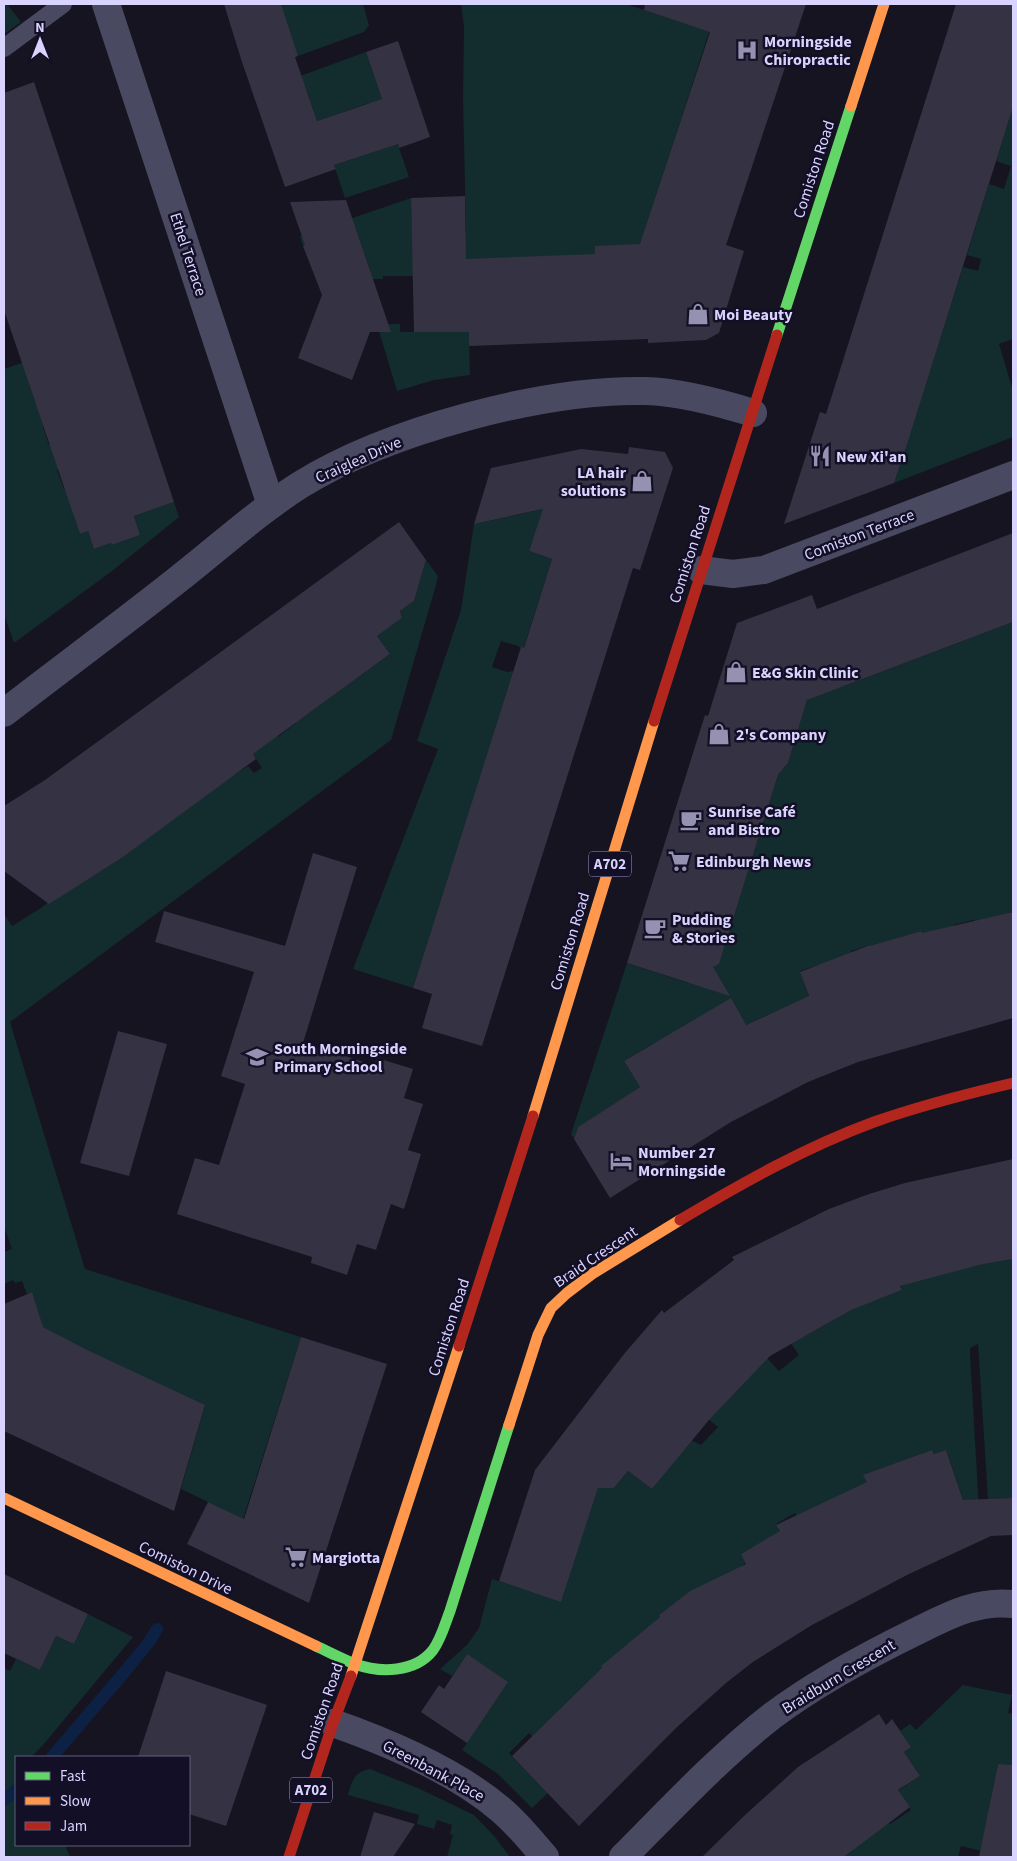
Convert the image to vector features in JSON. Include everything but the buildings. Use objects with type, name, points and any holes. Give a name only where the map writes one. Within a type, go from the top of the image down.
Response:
[{"type":"main road","name":"Comiston Road","points":[[289,1857],[508,1195],[701,570],[884,4]]},
{"type":"main road","name":"Braid Crescent","points":[[354,1664],[369,1669],[386,1670],[408,1666],[422,1660],[432,1650],[450,1611],[530,1357],[545,1317],[555,1303],[586,1279],[627,1252],[752,1178],[789,1159],[855,1130],[891,1117],[934,1103],[1013,1083]]},
{"type":"main road","name":"Comiston Drive","points":[[4,1498],[354,1664]]},
{"type":"street","name":"Ethel Terrace","points":[[106,4],[271,505]]},
{"type":"street","name":"Craiglea Drive","points":[[4,713],[271,505],[300,485],[332,467],[374,449],[420,432],[475,416],[549,400],[586,395],[644,392],[700,399],[753,413]]},
{"type":"street","name":"Comiston Terrace","points":[[701,570],[733,574],[764,570],[1013,475]]},
{"type":"street","name":"Braidburn Crescent","points":[[623,1857],[724,1758],[771,1718],[807,1692],[887,1645],[963,1609],[987,1604],[1013,1604]]},
{"type":"street","name":"Greenbank Place","points":[[333,1723],[388,1744],[468,1785],[502,1810],[545,1857]]},
{"type":"lane","points":[[4,48],[63,4]]},
{"type":"green space","points":[[4,4],[7,4],[21,22],[4,34]]},
{"type":"green space","points":[[363,4],[369,25],[364,32],[298,56],[277,5]]},
{"type":"green space","points":[[461,4],[626,4],[699,28],[712,23],[649,219],[670,233],[595,262],[467,259],[470,375],[434,380],[397,391],[378,328],[388,328],[388,324],[400,324],[400,332],[430,332],[430,276],[383,276],[383,279],[369,279],[370,270],[355,227],[303,246],[300,236],[411,198],[412,233],[466,231],[463,99],[464,27]]},
{"type":"green space","points":[[366,52],[409,177],[345,198],[334,165],[384,148],[369,103],[317,121],[305,86],[256,102],[253,93]]},
{"type":"green space","points":[[1013,107],[1013,339],[999,344],[1013,391],[1013,437],[894,483],[963,267],[978,271],[981,259],[967,255],[989,184],[1004,189],[1011,166],[996,161]]},
{"type":"green space","points":[[48,354],[29,384],[36,404],[62,420],[43,427],[49,445],[75,437],[76,463],[57,470],[64,489],[90,481],[91,507],[73,513],[80,534],[88,531],[94,549],[140,535],[134,516],[174,502],[179,517],[112,571],[14,643],[4,614],[4,369]]},
{"type":"green space","points":[[558,506],[534,537],[529,551],[552,559],[523,650],[518,646],[501,641],[492,667],[507,672],[514,671],[413,988],[353,969],[438,749],[417,741],[461,610],[474,524]]},
{"type":"green space","points":[[426,560],[438,576],[391,740],[10,1022],[85,1269],[301,1337],[243,1519],[181,1489],[205,1406],[47,1353],[31,1292],[27,1294],[22,1281],[15,1283],[13,1280],[4,1284],[4,1252],[12,1249],[4,1226],[4,914],[12,926],[41,908],[69,885],[82,863],[91,877],[121,858],[192,806],[223,761],[234,775],[248,766],[254,773],[262,768],[253,754],[264,719],[278,737],[296,723],[283,705],[301,719],[390,654],[377,636],[402,618],[400,611],[414,601]]},
{"type":"green space","points":[[1013,622],[1013,912],[1008,913],[1013,933],[1013,944],[983,951],[974,920],[953,925],[962,957],[932,964],[921,931],[901,937],[882,978],[870,945],[851,951],[863,984],[833,994],[821,964],[800,971],[811,1003],[779,1010],[746,1025],[652,1044],[624,1061],[640,1087],[578,1127],[574,1139],[571,1134],[627,963],[688,983],[719,963],[778,775],[788,763],[809,693],[847,685]]},
{"type":"green space","points":[[1013,1259],[1013,1498],[988,1499],[978,1344],[970,1348],[970,1354],[979,1509],[968,1514],[946,1450],[934,1454],[932,1450],[919,1455],[932,1491],[799,1520],[795,1513],[776,1524],[797,1561],[753,1547],[741,1554],[746,1563],[739,1568],[710,1615],[692,1590],[659,1615],[677,1640],[601,1666],[621,1691],[554,1758],[529,1733],[509,1753],[548,1793],[532,1808],[498,1774],[462,1750],[467,1743],[467,1654],[452,1676],[440,1669],[467,1645],[479,1628],[492,1579],[561,1601],[599,1484],[604,1488],[614,1488],[628,1471],[652,1489],[672,1464],[681,1435],[701,1445],[718,1427],[703,1415],[767,1358],[779,1371],[799,1355],[790,1342],[809,1334],[835,1319],[824,1299],[874,1301],[902,1290],[894,1269],[972,1266]]},
{"type":"green space","points":[[88,1614],[133,1637],[43,1745],[32,1756],[15,1756],[15,1846],[65,1846],[70,1857],[4,1857],[4,1668],[10,1671],[16,1659],[40,1670],[56,1636],[74,1644]]},
{"type":"green space","points":[[963,1685],[1012,1695],[1008,1713],[1013,1714],[1013,1768],[998,1764],[991,1798],[1007,1801],[1013,1800],[1013,1824],[1007,1857],[961,1846],[958,1857],[844,1857],[854,1850],[843,1837],[877,1805],[890,1824],[911,1810],[901,1795],[896,1792],[920,1776],[904,1752],[911,1747],[900,1731],[910,1724],[916,1730]]},
{"type":"green space","points":[[370,1769],[420,1789],[474,1815],[495,1837],[510,1857],[447,1857],[453,1835],[450,1834],[452,1825],[437,1820],[434,1829],[417,1824],[419,1815],[348,1795],[354,1778],[360,1772]]},
{"type":"waterway","points":[[53,1756],[122,1675],[149,1642],[157,1629]]},
{"type":"waterway","points":[[4,1800],[15,1791]]},
{"type":"traffic: fast","points":[[777,335],[851,106]]},
{"type":"traffic: fast","points":[[316,1646],[355,1664],[386,1670],[407,1667],[417,1663],[426,1658],[433,1650],[441,1636],[450,1611],[509,1425]]},
{"type":"traffic: slow","points":[[851,106],[884,4]]},
{"type":"traffic: slow","points":[[533,1116],[654,721]]},
{"type":"traffic: slow","points":[[509,1425],[538,1335],[551,1308],[592,1274],[680,1220]]},
{"type":"traffic: slow","points":[[351,1676],[459,1346]]},
{"type":"traffic: slow","points":[[4,1498],[316,1646]]},
{"type":"traffic: jam","points":[[654,721],[777,335]]},
{"type":"traffic: jam","points":[[680,1220],[775,1166],[849,1132],[925,1106],[1013,1083]]},
{"type":"traffic: jam","points":[[459,1346],[533,1116]]},
{"type":"traffic: jam","points":[[289,1857],[333,1723],[351,1676]]},
{"type":"place","name":"Morningside Chiropractic","points":[[747,50]]},
{"type":"place","name":"Moi Beauty","points":[[698,314]]},
{"type":"place","name":"New Xi'an","points":[[820,456]]},
{"type":"place","name":"LA hair solutions","points":[[642,481]]},
{"type":"place","name":"E&G Skin Clinic","points":[[736,672]]},
{"type":"place","name":"2's Company","points":[[719,734]]},
{"type":"place","name":"Sunrise Café and Bistro","points":[[691,820]]},
{"type":"place","name":"Edinburgh News","points":[[679,861]]},
{"type":"place","name":"Pudding & Stories","points":[[655,928]]},
{"type":"place","name":"South Morningside Primary School","points":[[257,1057]]},
{"type":"place","name":"Number 27 Morningside","points":[[621,1161]]},
{"type":"place","name":"Margiotta","points":[[296,1557]]}]
